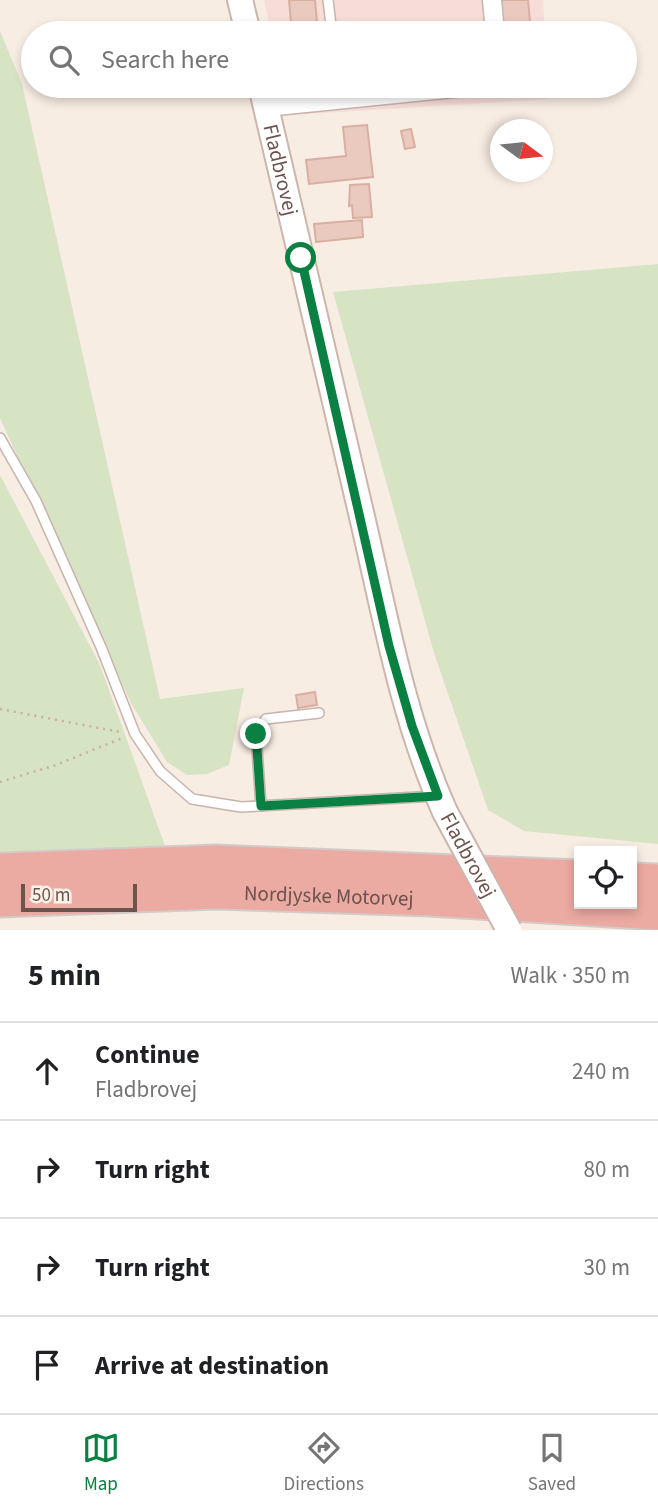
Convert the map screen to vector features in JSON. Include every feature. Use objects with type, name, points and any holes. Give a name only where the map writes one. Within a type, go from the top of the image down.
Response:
[{"type":"highway","name":"Nordjyske Motorvej","points":[[0,870],[216,862],[574,877]]},
{"type":"highway","points":[[637,880],[658,881]]},
{"type":"highway","name":"Nordjyske Motorvej","points":[[0,900],[216,892],[429,899],[658,913]]},
{"type":"main road","points":[[240,0],[245,21]]},
{"type":"main road","name":"Fladbrovej","points":[[263,98],[367,538],[389,646],[412,726],[442,804],[509,930]]},
{"type":"street","points":[[492,0],[494,21]]},
{"type":"lane","points":[[328,0],[331,21]]},
{"type":"lane","points":[[0,438],[42,513],[101,647],[135,734],[160,771],[192,799],[241,807],[442,804]]},
{"type":"lane","points":[[261,806],[256,734],[266,719],[319,713]]},
{"type":"path","points":[[0,709],[135,734]]},
{"type":"path","points":[[0,782],[56,765],[135,734]]},
{"type":"shaded area","points":[[264,0],[543,0],[544,21],[268,21]]},
{"type":"shaded area","points":[[287,98],[549,99],[291,115]]},
{"type":"green space","points":[[0,31],[21,82],[21,98],[25,98],[160,699],[244,688],[229,765],[207,774],[187,775],[167,762],[131,703],[0,418]]},
{"type":"green space","points":[[658,264],[658,844],[524,831],[488,810],[434,653],[333,292]]},
{"type":"green space","points":[[0,475],[100,665],[165,846],[0,852]]},
{"type":"building","points":[[289,0],[315,0],[317,21],[291,21]]},
{"type":"building","points":[[501,0],[528,0],[530,21],[502,21]]},
{"type":"building","points":[[367,125],[373,177],[309,184],[306,160],[346,156],[343,127]]},
{"type":"building","points":[[411,129],[415,147],[405,149],[401,131]]},
{"type":"building","points":[[369,184],[372,217],[353,218],[352,205],[349,206],[350,185]]},
{"type":"building","points":[[362,220],[363,237],[316,242],[314,224]]},
{"type":"building","points":[[315,692],[317,705],[298,708],[296,695]]},
{"type":"route","points":[[256,734],[261,806],[438,796],[412,726],[389,646],[367,538],[301,258]]}]
